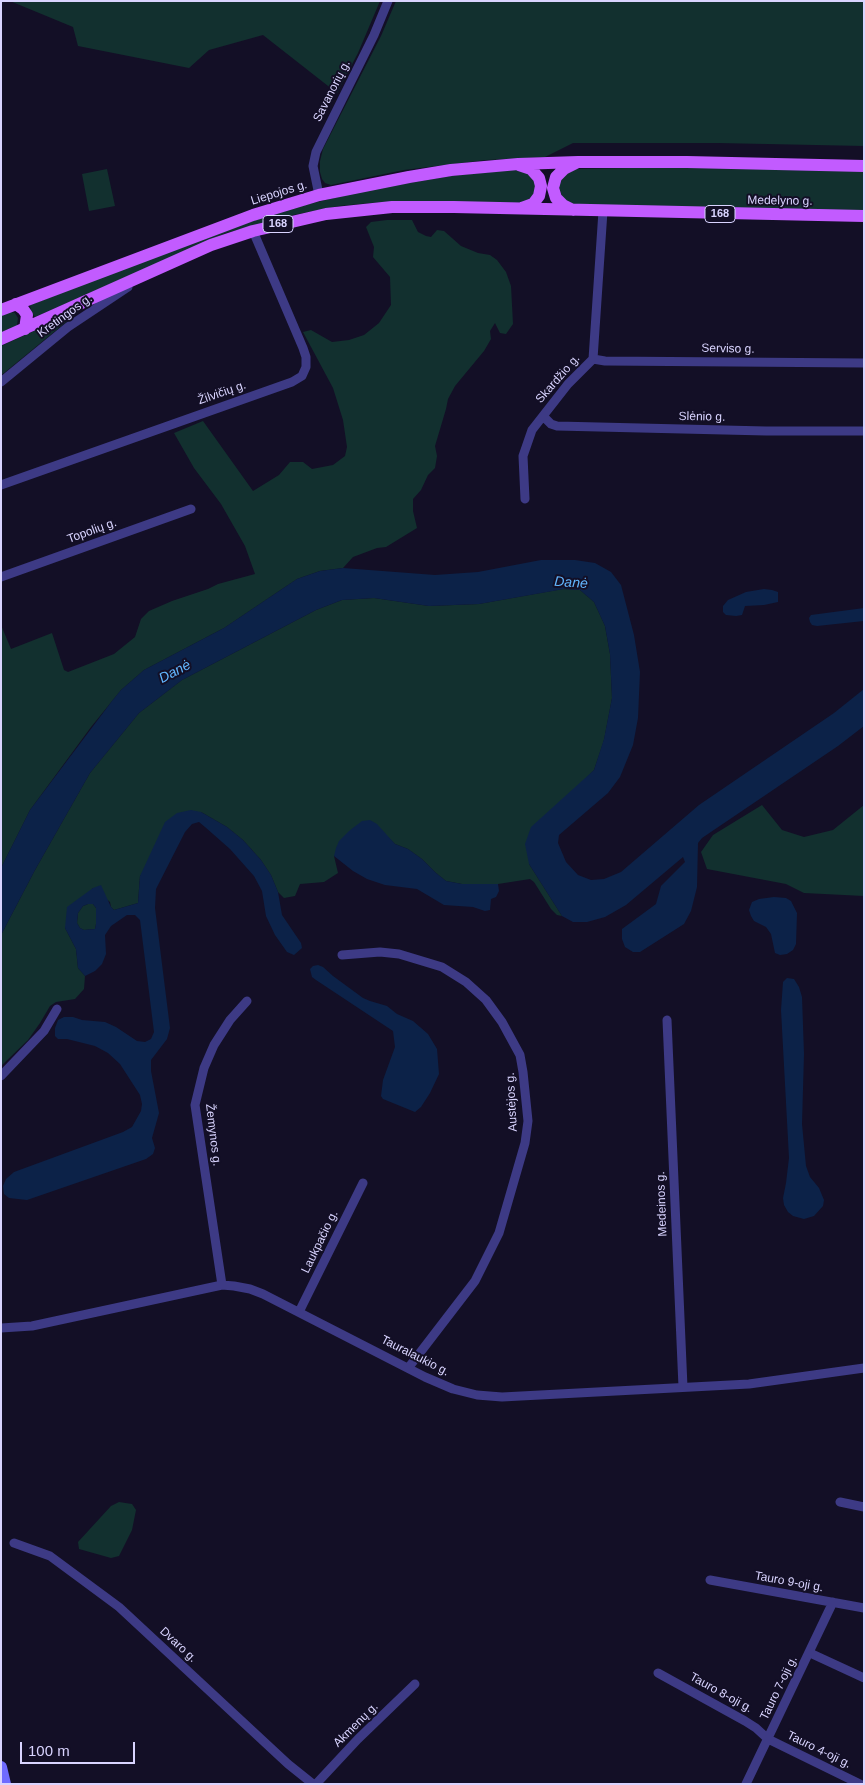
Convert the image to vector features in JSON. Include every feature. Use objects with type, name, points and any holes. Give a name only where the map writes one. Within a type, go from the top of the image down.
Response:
[{"type":"main road","name":"Liepojos g.","points":[[1,310],[222,226],[319,195],[451,170],[518,164],[578,162]]},
{"type":"main road","name":"168","points":[[578,162],[687,162],[864,166]]},
{"type":"main road","points":[[576,211],[563,205],[556,198],[553,188],[556,177],[564,169],[578,162]]},
{"type":"main road","points":[[518,164],[531,169],[539,178],[541,186],[539,196],[533,204],[520,209]]},
{"type":"main road","name":"168","points":[[1,339],[211,245],[253,231],[326,214],[359,210],[436,207],[576,211]]},
{"type":"main road","name":"Medelyno g.","points":[[576,211],[864,216]]},
{"type":"main road","points":[[16,304],[24,309],[27,315],[25,329]]},
{"type":"main road","points":[[1,1767],[5,1784]]},
{"type":"street","name":"Savanorių g.","points":[[319,195],[313,166],[316,152],[374,35],[388,1]]},
{"type":"street","name":"Skardžio g.","points":[[525,499],[523,456],[532,430],[568,384],[593,359],[603,211]]},
{"type":"street","name":"Žilvičių g.","points":[[1,484],[292,382],[302,376],[306,367],[306,357],[303,348],[253,231]]},
{"type":"street","name":"Kretingos g.","points":[[1,382],[68,327],[147,274]]},
{"type":"street","name":"Serviso g.","points":[[593,359],[605,361],[864,363]]},
{"type":"street","name":"Slėnio g.","points":[[543,416],[551,424],[557,426],[766,431],[864,431]]},
{"type":"street","name":"Topolių g.","points":[[1,578],[190,509]]},
{"type":"street","name":"Austėjos g.","points":[[342,955],[380,952],[399,954],[442,967],[466,982],[486,1000],[502,1022],[520,1055],[523,1072],[528,1121],[525,1142],[499,1233],[476,1281],[409,1367]]},
{"type":"street","name":"Žemynos g.","points":[[222,1285],[195,1105],[204,1068],[214,1046],[230,1020],[247,1001]]},
{"type":"street","points":[[1,1076],[44,1032],[56,1009]]},
{"type":"street","name":"Medeinos g.","points":[[667,1020],[682,1387]]},
{"type":"street","name":"Laukpačio g.","points":[[300,1312],[362,1184]]},
{"type":"street","name":"Tauralaukio g.","points":[[1,1328],[32,1326],[222,1285],[250,1289],[300,1312],[425,1377],[453,1389],[476,1395],[502,1397],[749,1384],[864,1368]]},
{"type":"street","points":[[840,1502],[864,1506]]},
{"type":"street","name":"Dvaro g.","points":[[14,1543],[50,1556],[119,1607],[288,1764],[314,1784]]},
{"type":"street","name":"Tauro 9-oji g.","points":[[710,1580],[864,1608]]},
{"type":"street","name":"Tauro 7-oji g.","points":[[746,1784],[833,1602]]},
{"type":"street","points":[[810,1653],[864,1678]]},
{"type":"street","name":"Tauro 8-oji g.","points":[[658,1673],[756,1728],[768,1739]]},
{"type":"street","name":"Akmenų g.","points":[[314,1784],[415,1684]]},
{"type":"street","name":"Tauro 4-oji g.","points":[[768,1739],[860,1784]]},
{"type":"green space","points":[[10,1],[380,1],[358,53],[337,93],[263,35],[209,50],[189,68],[78,46],[73,27]]},
{"type":"green space","points":[[396,1],[864,1],[864,146],[573,143],[545,157],[486,160],[404,170],[331,185],[325,183],[320,172],[323,149],[381,36]]},
{"type":"green space","points":[[682,167],[864,171],[864,212],[574,205],[563,200],[558,183],[560,178],[575,169]]},
{"type":"green space","points":[[107,169],[115,206],[89,211],[82,174]]},
{"type":"green space","points":[[518,169],[529,171],[537,187],[530,203],[412,201],[370,203],[339,206],[293,215],[226,233],[35,317],[31,312],[30,305],[211,235],[292,208],[368,190],[451,176]]},
{"type":"green space","points":[[412,220],[418,232],[426,236],[431,237],[437,230],[444,231],[461,246],[478,253],[490,255],[497,260],[506,272],[511,286],[513,324],[506,334],[500,333],[495,323],[490,331],[491,339],[484,351],[455,386],[448,399],[435,446],[437,456],[435,468],[428,475],[421,490],[413,499],[413,511],[417,528],[386,547],[377,548],[353,557],[343,568],[320,571],[297,579],[224,628],[144,670],[121,690],[91,727],[30,810],[1,868],[1,625],[11,649],[52,633],[64,670],[68,672],[114,654],[135,637],[141,619],[149,611],[218,584],[255,574],[245,546],[221,504],[194,468],[174,433],[203,421],[253,491],[279,475],[290,462],[303,462],[312,469],[333,465],[345,456],[347,447],[343,420],[333,388],[303,332],[311,330],[332,342],[349,340],[364,335],[379,323],[391,305],[390,277],[373,257],[374,247],[366,227],[371,222]]},
{"type":"green space","points":[[82,309],[4,373],[1,375],[1,346]]},
{"type":"green space","points":[[15,313],[18,318],[17,325],[1,333],[1,314]]},
{"type":"green space","points":[[563,589],[580,590],[594,602],[605,626],[610,654],[612,698],[604,740],[594,770],[577,787],[529,864],[562,916],[557,915],[551,909],[534,882],[530,879],[498,884],[462,884],[446,881],[422,859],[408,849],[395,844],[388,837],[334,856],[338,873],[324,882],[300,884],[295,896],[284,898],[278,892],[271,875],[261,860],[243,840],[227,827],[201,812],[140,876],[138,903],[114,910],[110,902],[93,888],[65,928],[76,949],[78,968],[85,976],[84,989],[75,999],[56,1002],[50,1006],[28,1040],[1,1066],[1,935],[90,773],[139,713],[182,680],[316,610],[342,600],[374,598],[429,606],[479,604]]},
{"type":"green space","points":[[762,805],[782,830],[804,837],[833,830],[864,805],[864,896],[804,893],[786,884],[707,869],[701,852],[713,835]]},
{"type":"green space","points":[[93,904],[96,908],[96,924],[95,929],[84,930],[77,923],[78,913],[83,906]]},
{"type":"green space","points":[[119,1502],[132,1504],[136,1510],[132,1530],[119,1556],[111,1558],[79,1549],[78,1542],[111,1506]]},
{"type":"water","name":"Danė","points":[[541,560],[575,560],[595,563],[611,572],[621,585],[634,635],[640,672],[638,718],[633,745],[620,777],[608,793],[559,835],[558,843],[566,862],[578,875],[591,880],[604,879],[621,872],[699,805],[834,713],[864,689],[864,726],[838,746],[702,838],[698,843],[697,887],[691,911],[684,924],[640,952],[633,952],[625,947],[622,939],[622,929],[656,904],[661,886],[685,862],[683,857],[626,905],[605,917],[587,922],[573,922],[562,916],[529,864],[525,844],[531,827],[594,770],[604,739],[612,698],[610,654],[605,626],[594,602],[580,590],[564,589],[479,604],[429,606],[374,598],[342,600],[316,610],[182,680],[139,713],[90,773],[1,935],[1,868],[30,810],[112,701],[121,690],[144,670],[224,628],[297,579],[320,571],[343,568],[435,575],[478,572]]},
{"type":"water","points":[[764,589],[778,592],[778,602],[745,606],[742,615],[726,615],[723,612],[723,606],[728,600],[746,592]]},
{"type":"water","points":[[864,608],[864,621],[817,626],[812,625],[809,618],[811,615]]},
{"type":"water","points":[[191,810],[201,812],[227,827],[243,840],[261,860],[271,875],[278,892],[282,915],[301,943],[302,948],[294,955],[287,952],[275,935],[266,916],[262,891],[254,876],[230,849],[205,827],[199,822],[192,824],[185,832],[156,889],[155,908],[170,1028],[167,1039],[151,1060],[151,1071],[159,1113],[152,1138],[155,1148],[153,1154],[146,1159],[27,1200],[9,1198],[4,1194],[3,1186],[6,1179],[14,1172],[123,1132],[132,1127],[141,1111],[140,1095],[120,1064],[108,1053],[95,1046],[67,1039],[58,1039],[55,1036],[58,1020],[64,1017],[73,1017],[82,1020],[105,1022],[137,1041],[145,1042],[151,1039],[154,1032],[140,920],[135,915],[127,915],[111,926],[105,935],[106,954],[102,964],[95,971],[85,976],[78,968],[76,949],[65,928],[67,907],[93,888],[101,885],[114,910],[138,903],[140,876],[165,822],[177,813]],"holes":[[[93,904],[96,908],[95,929],[84,930],[77,923],[78,913],[83,906]]]},
{"type":"water","points":[[370,820],[377,824],[395,844],[408,849],[422,859],[446,881],[462,884],[498,884],[499,891],[496,897],[491,899],[490,910],[485,911],[473,907],[444,905],[417,889],[385,885],[367,879],[353,871],[334,856],[336,848],[339,841],[349,831],[362,821]]},
{"type":"water","points":[[774,897],[786,898],[791,901],[797,913],[796,944],[793,950],[787,954],[780,955],[775,953],[771,934],[766,927],[754,921],[749,910],[752,902]]},
{"type":"water","points":[[318,965],[363,998],[387,1006],[397,1014],[413,1021],[428,1034],[437,1049],[439,1074],[430,1093],[421,1107],[415,1112],[383,1099],[381,1096],[383,1080],[395,1047],[393,1031],[312,977],[310,969]]},
{"type":"water","points":[[787,978],[794,979],[802,997],[804,1054],[802,1124],[806,1166],[810,1177],[819,1188],[824,1200],[823,1206],[814,1216],[804,1219],[793,1216],[788,1212],[783,1198],[789,1158],[781,1010],[783,982]]}]
